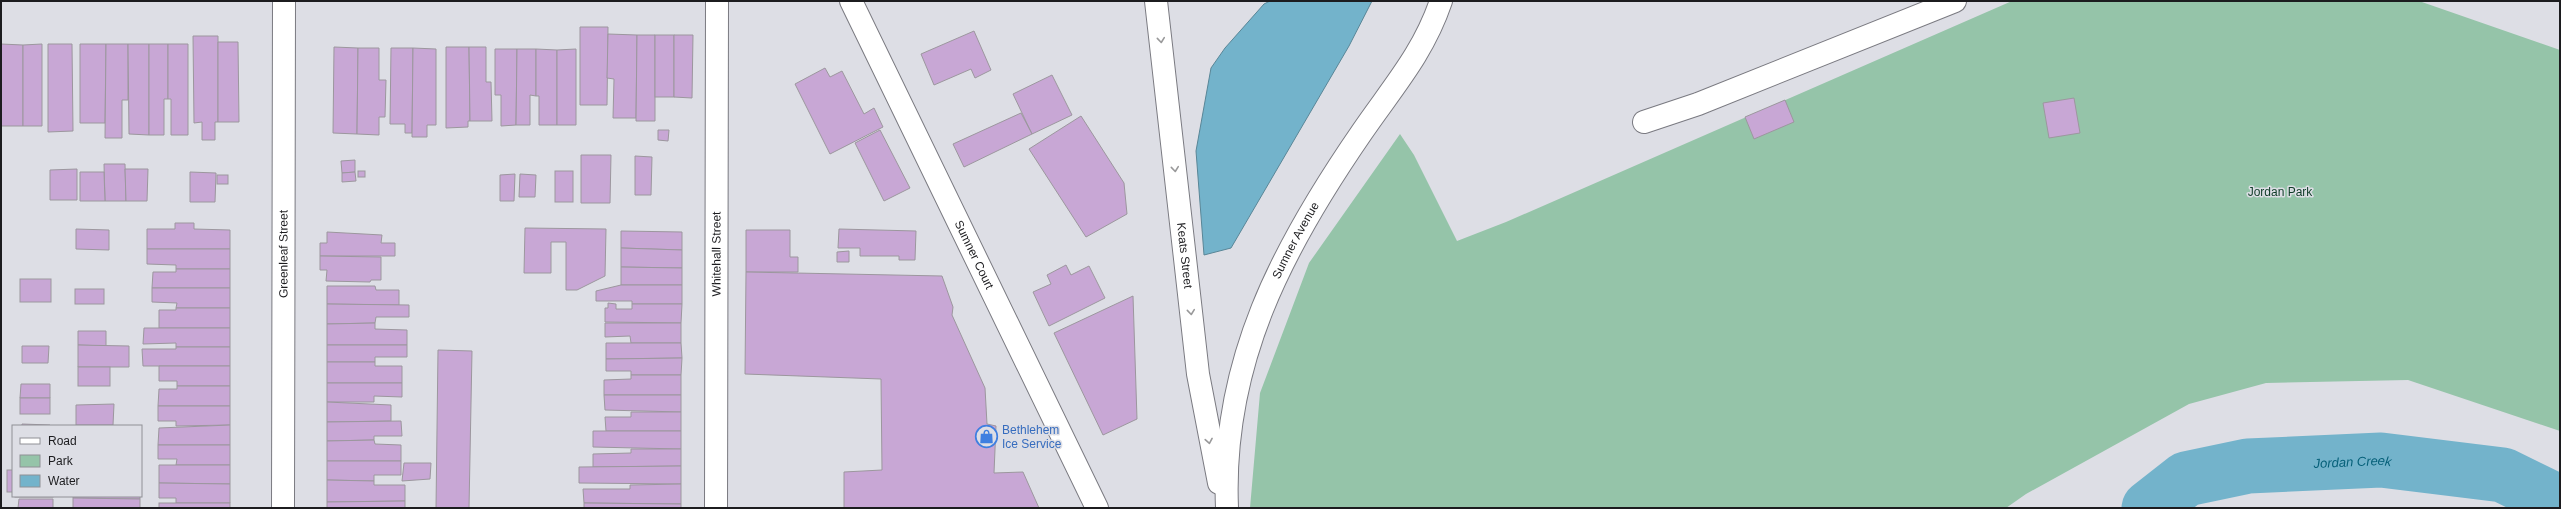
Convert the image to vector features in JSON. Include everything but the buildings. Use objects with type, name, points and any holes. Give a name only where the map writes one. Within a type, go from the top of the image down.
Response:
[{"type":"street","name":"Greenleaf Street","points":[[283,508],[284,1]]},
{"type":"street","name":"Whitehall Street","points":[[716,508],[717,1]]},
{"type":"street","name":"Sumner Court","points":[[851,1],[1097,508]]},
{"type":"street","name":"Keats Street","points":[[1156,1],[1198,374],[1213,461],[1226,508]]},
{"type":"street","name":"Sumner Avenue","points":[[1226,508],[1226,467],[1230,421],[1242,366],[1256,321],[1292,246],[1318,200],[1362,131],[1409,69],[1434,20],[1441,1]]},
{"type":"street","points":[[1644,122],[1698,104],[1955,1]]},
{"type":"green space","name":"Jordan Park","points":[[2012,1],[2419,1],[2560,50],[2560,431],[2408,380],[2266,383],[2189,404],[2026,494],[2006,508],[1250,508],[1260,393],[1309,263],[1400,134],[1414,155],[1457,241],[1506,222]]},
{"type":"water","points":[[1270,1],[1372,1],[1349,46],[1231,248],[1204,255],[1196,151],[1211,68],[1225,48],[1264,4]]},
{"type":"waterway","name":"Jordan Creek","points":[[2149,508],[2186,479],[2248,466],[2381,460],[2503,475],[2560,503]]},
{"type":"place","name":"Bethlehem Ice Service","points":[[986,437]]}]
